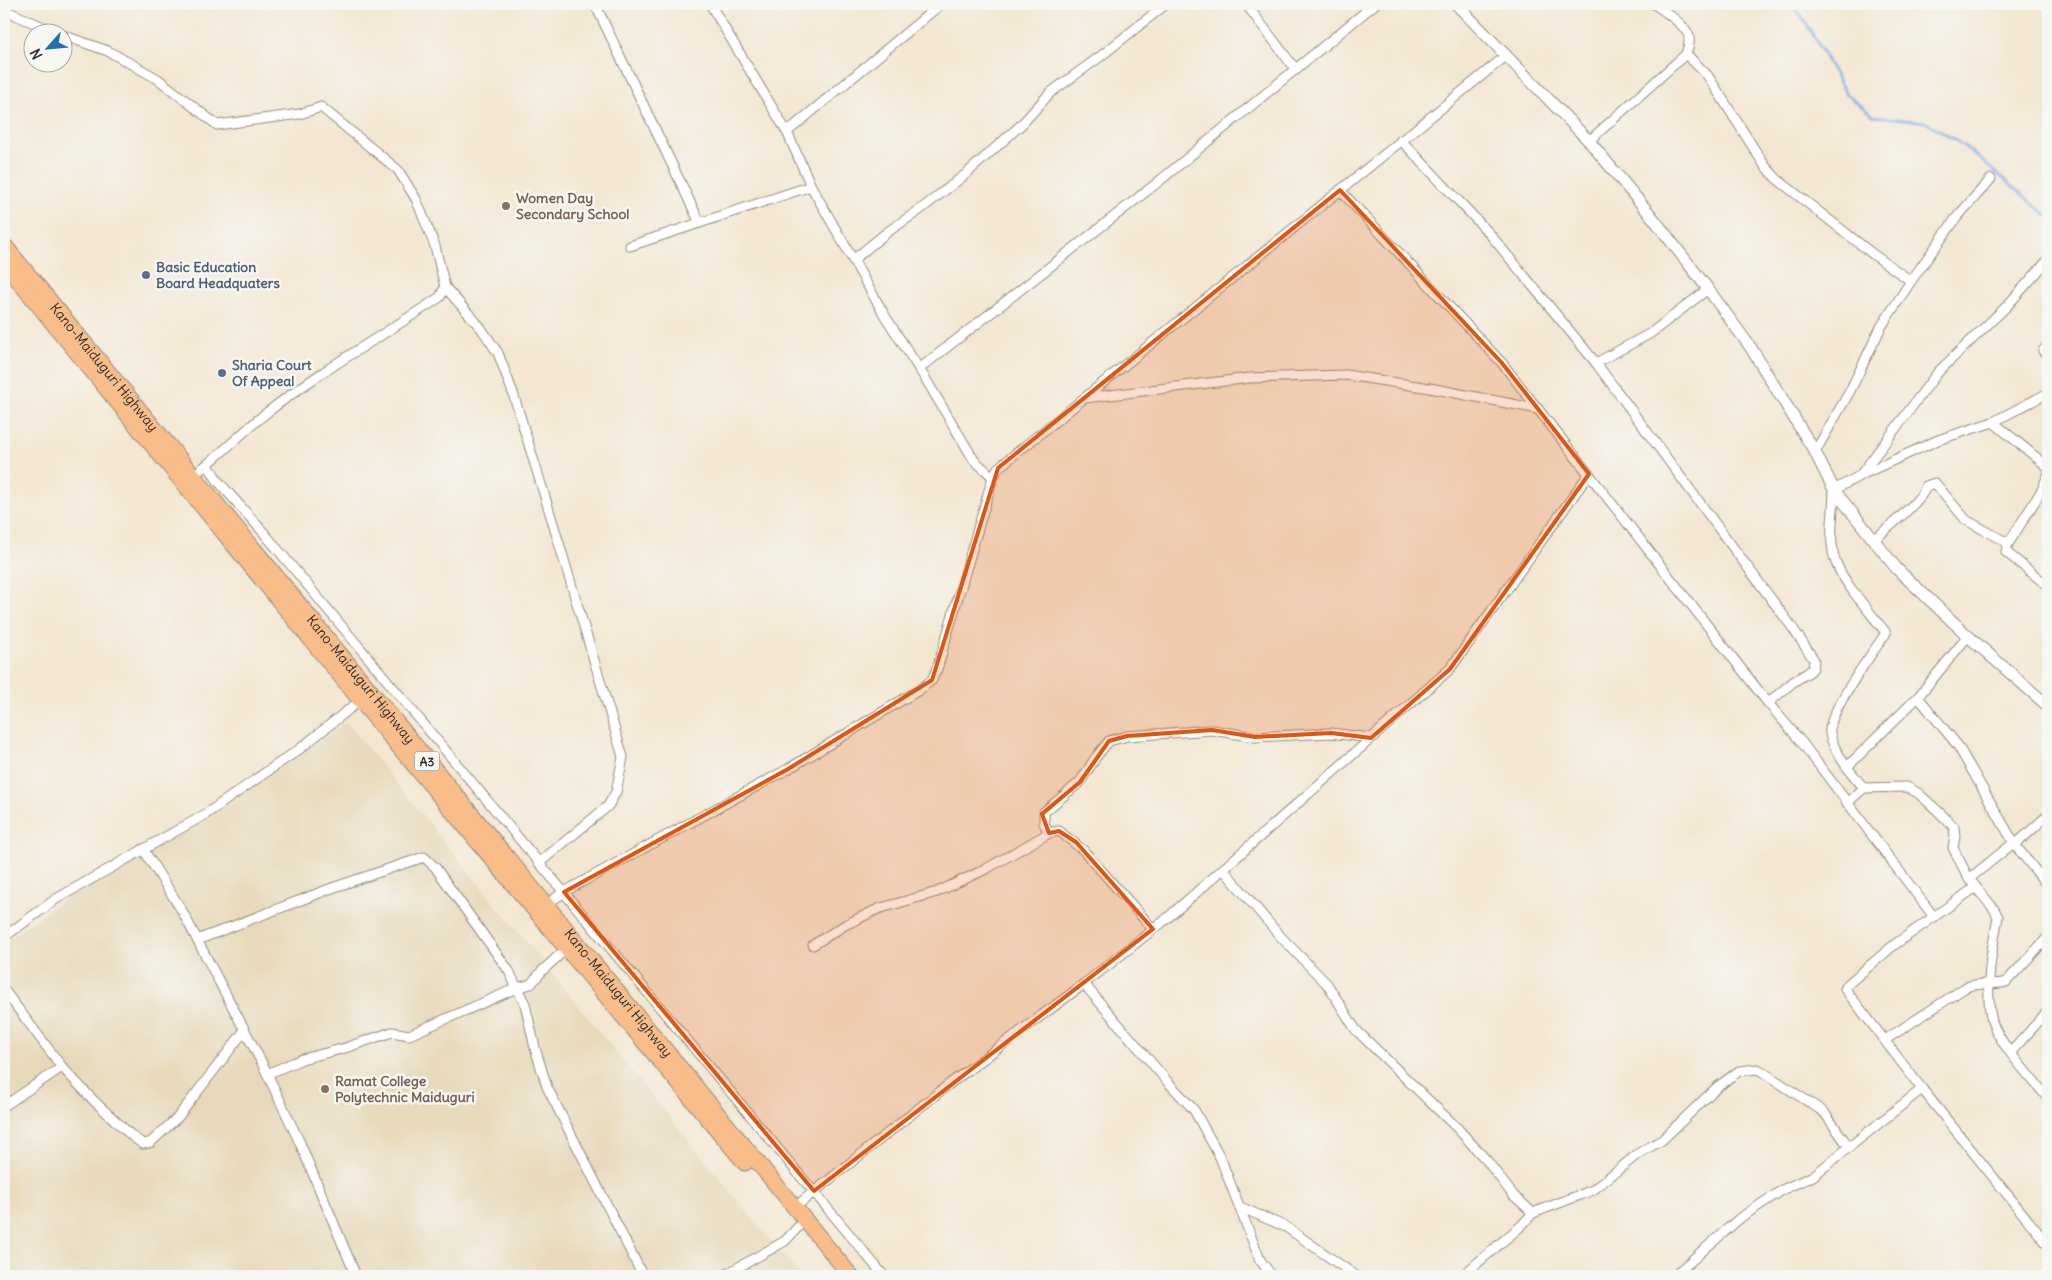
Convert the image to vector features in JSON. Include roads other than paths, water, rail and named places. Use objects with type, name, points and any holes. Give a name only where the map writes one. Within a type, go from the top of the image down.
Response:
[{"type":"highway","name":"Kano-Maiduguri Highway","points":[[4,245],[192,476],[567,948],[839,1276]]},
{"type":"highway","name":"Kano-Maiduguri Highway","points":[[4,263],[365,696],[546,905],[851,1276]]},
{"type":"highway","name":"A3","points":[[4,272],[27,290]]},
{"type":"street","points":[[595,4],[700,223]]},
{"type":"street","points":[[710,4],[787,132],[811,186],[885,316],[974,460],[993,477]]},
{"type":"street","points":[[787,132],[941,4]]},
{"type":"street","points":[[853,260],[966,174],[1022,124],[1050,93],[1101,56],[1166,4]]},
{"type":"street","points":[[1246,4],[1296,70]]},
{"type":"street","points":[[919,369],[1157,183],[1375,4]]},
{"type":"street","points":[[1456,4],[1589,142],[1653,218],[1751,348],[1815,452],[1834,490],[1898,569],[1968,636],[2048,706]]},
{"type":"street","points":[[1589,142],[1686,54],[1689,44],[1688,33],[1654,4]]},
{"type":"street","points":[[4,10],[32,22]]},
{"type":"street","points":[[72,38],[108,51],[158,79],[217,125],[300,114],[321,107],[398,170],[416,199],[436,246],[445,288],[481,328],[498,353],[513,393],[623,757],[616,792],[608,806],[539,863]]},
{"type":"street","points":[[1686,54],[1708,76],[1765,166],[1777,179],[1874,255],[1911,281]]},
{"type":"street","points":[[546,905],[564,892],[788,769],[919,690],[932,680],[938,666],[993,477],[998,468],[1507,55]]},
{"type":"street","points":[[1401,140],[1489,233],[1596,363],[1792,627],[1814,660],[1813,668],[1809,672],[1793,682],[1768,703]]},
{"type":"street","points":[[1815,452],[1850,391],[1882,327],[1911,281],[1957,217],[1991,179]]},
{"type":"street","points":[[630,246],[811,186]]},
{"type":"street","points":[[1340,190],[1495,355],[1768,703],[1803,744],[1934,917]]},
{"type":"street","points":[[1861,475],[1938,372],[2006,307],[2048,260]]},
{"type":"street","points":[[192,476],[208,465],[265,414],[328,370],[440,297],[445,288]]},
{"type":"street","points":[[1596,363],[1651,333],[1708,289]]},
{"type":"street","points":[[2048,345],[2043,350],[2048,354]]},
{"type":"street","points":[[1085,398],[1250,378],[1346,375],[1464,394],[1538,409]]},
{"type":"street","points":[[1834,490],[1861,475],[1938,440],[1993,422],[2048,393]]},
{"type":"street","points":[[1993,422],[2048,466]]},
{"type":"street","points":[[208,465],[218,481],[264,533],[884,1276]]},
{"type":"street","points":[[795,1207],[948,1085],[1084,984],[1153,929],[1450,669],[1589,474]]},
{"type":"street","points":[[2048,475],[2030,510],[2008,544],[2006,552],[2048,586]]},
{"type":"street","points":[[1874,540],[1912,505],[1925,491],[1926,486],[1935,483],[1966,520],[2008,544]]},
{"type":"street","points":[[1834,490],[1832,538],[1835,561],[1861,602],[1886,633],[1856,676],[1832,721],[1830,732],[1838,752],[1847,767],[1864,788]]},
{"type":"street","points":[[1847,767],[1918,698],[1968,636]]},
{"type":"street","points":[[4,937],[56,899],[206,814],[301,748],[365,696]]},
{"type":"street","points":[[1918,698],[1958,746],[2015,845],[2048,886]]},
{"type":"street","points":[[1049,833],[1042,816],[1044,812],[1080,782],[1109,741],[1127,736],[1152,733],[1212,730],[1254,737],[1331,733],[1371,738]]},
{"type":"street","points":[[1847,803],[1864,788],[1901,787],[1918,793],[1954,827],[1953,848],[1969,879],[1994,909],[1998,917],[1990,983],[1991,1018],[1996,1029],[2012,1052],[2048,1098]]},
{"type":"street","points":[[1969,879],[2011,845],[2015,845],[2048,815]]},
{"type":"street","points":[[814,945],[845,925],[878,909],[945,888],[986,869],[1049,833],[1059,831],[1076,842],[1153,929]]},
{"type":"street","points":[[143,849],[181,909],[267,1074],[300,1143],[356,1276]]},
{"type":"street","points":[[197,940],[332,888],[424,857],[436,868],[509,971],[525,1004],[534,1048],[547,1087],[643,1276]]},
{"type":"street","points":[[1223,869],[1280,936],[1327,984],[1356,1030],[1458,1129],[1488,1162],[1513,1195],[1533,1213]]},
{"type":"street","points":[[1976,887],[1894,945],[1848,984],[1846,989],[1922,1089],[2048,1245]]},
{"type":"street","points":[[1885,1040],[1966,987],[1976,984],[2006,982],[2048,937]]},
{"type":"street","points":[[267,1074],[302,1059],[344,1048],[392,1032],[409,1035],[517,988],[531,984],[567,948]]},
{"type":"street","points":[[1084,984],[1194,1110],[1220,1158],[1260,1260],[1272,1276]]},
{"type":"street","points":[[4,990],[62,1067],[94,1101],[143,1144],[150,1143],[178,1117],[245,1030]]},
{"type":"street","points":[[2012,1052],[2048,1011]]},
{"type":"street","points":[[4,1106],[62,1067]]},
{"type":"street","points":[[1462,1276],[1521,1226],[1533,1213],[1593,1190],[1639,1153],[1662,1140],[1716,1088],[1739,1071],[1758,1069],[1824,1112],[1849,1147]]},
{"type":"street","points":[[1674,1276],[1740,1218],[1784,1189],[1813,1176],[1922,1089]]},
{"type":"street","points":[[1240,1207],[1286,1227],[1356,1276]]},
{"type":"street","points":[[723,1276],[786,1241],[798,1226]]},
{"type":"waterway","points":[[1791,4],[1805,21],[1846,94],[1874,116],[1925,122],[1938,129],[1964,146],[2048,216]]},
{"type":"place","name":"Women Day Secondary School","points":[[506,206]]},
{"type":"place","name":"Basic Education Board Headquaters","points":[[146,275]]},
{"type":"place","name":"Sharia Court Of Appeal","points":[[222,373]]},
{"type":"place","name":"Ramat College Polytechnic Maiduguri","points":[[325,1089]]}]
